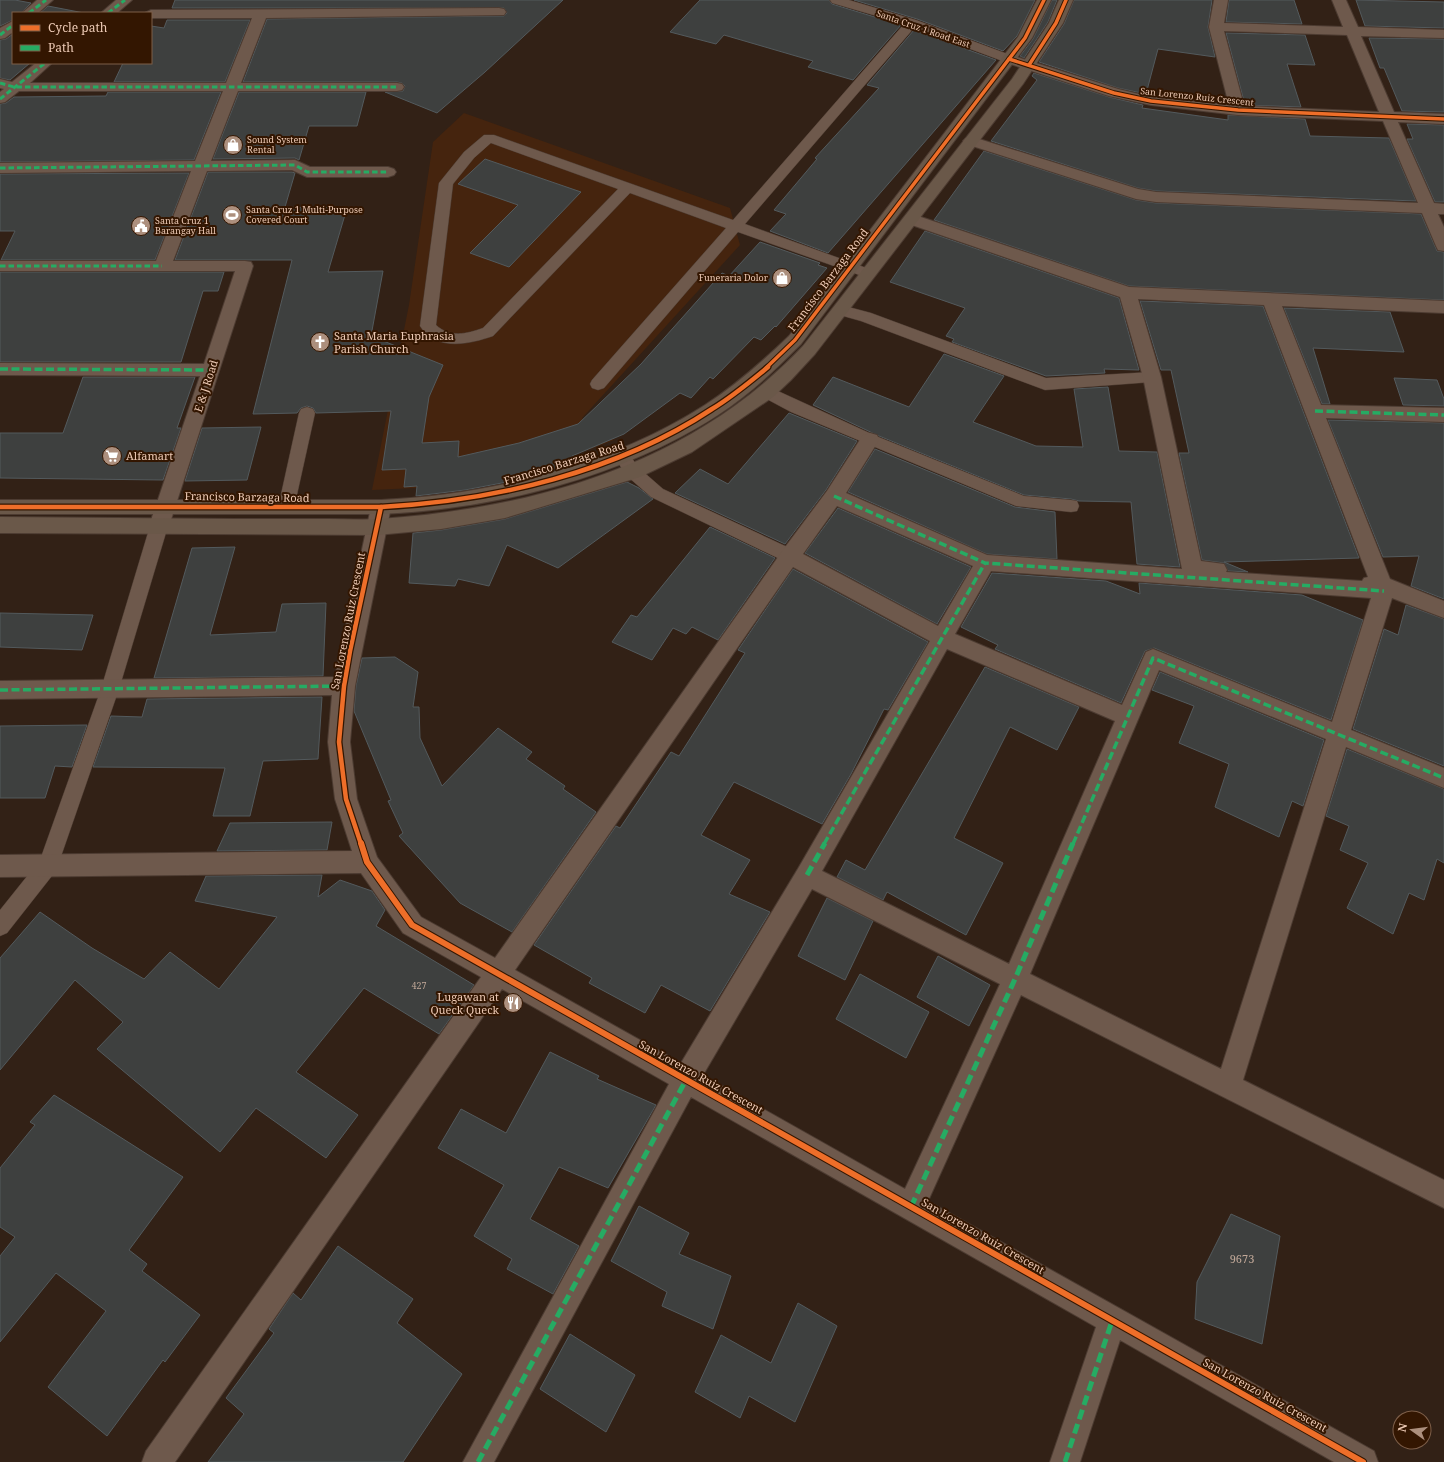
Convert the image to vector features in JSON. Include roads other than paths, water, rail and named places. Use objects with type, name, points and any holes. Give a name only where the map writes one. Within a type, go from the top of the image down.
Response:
[{"type":"street","points":[[30,12],[46,0]]},
{"type":"street","points":[[109,12],[125,0]]},
{"type":"street","name":"Francisco Barzaga Road","points":[[0,507],[167,506],[286,508],[381,507],[441,503],[501,493],[628,464],[686,447],[766,392],[809,350],[842,310],[859,270],[1025,38],[1044,0]]},
{"type":"street","name":"Francisco Barzaga Road","points":[[0,525],[377,527],[441,521],[505,511],[572,492],[628,464],[708,412],[771,366],[859,270],[912,219],[1029,65],[1056,23],[1066,0]]},
{"type":"street","points":[[1221,0],[1216,27],[1238,110]]},
{"type":"street","points":[[1339,0],[1444,246]]},
{"type":"street","points":[[152,14],[261,13],[413,6],[498,12]]},
{"type":"street","points":[[0,266],[162,266],[261,13]]},
{"type":"street","points":[[0,35],[12,26]]},
{"type":"street","points":[[1216,27],[1444,34]]},
{"type":"street","name":"San Lorenzo Ruiz Crescent","points":[[1009,59],[1114,93],[1151,101],[1238,110],[1390,118],[1444,119]]},
{"type":"street","points":[[0,99],[7,85],[43,64]]},
{"type":"street","points":[[7,85],[397,87]]},
{"type":"street","points":[[971,141],[1136,194],[1164,198],[1444,209]]},
{"type":"street","points":[[0,168],[295,166],[307,172],[388,172]]},
{"type":"street","points":[[912,219],[1128,293],[1444,307]]},
{"type":"street","name":"E & J Road","points":[[159,526],[212,370],[245,266],[162,266]]},
{"type":"street","points":[[1128,293],[1152,377],[1192,568],[1383,588],[1444,610]]},
{"type":"street","points":[[1228,1086],[1383,588],[1271,300]]},
{"type":"street","points":[[0,369],[212,370]]},
{"type":"street","points":[[1315,411],[1444,415]]},
{"type":"street","points":[[157,1462],[790,556],[834,496],[870,440]]},
{"type":"street","points":[[834,496],[985,563],[1383,588]]},
{"type":"street","name":"San Lorenzo Ruiz Crescent","points":[[381,507],[344,686],[339,742],[346,799],[367,862],[412,925],[1363,1462]]},
{"type":"street","points":[[790,556],[943,638],[1128,717]]},
{"type":"street","points":[[478,1462],[686,1080],[807,875],[985,563]]},
{"type":"street","points":[[911,1207],[1016,979],[1153,658],[1444,778]]},
{"type":"street","points":[[0,690],[344,686]]},
{"type":"street","points":[[0,866],[367,862]]},
{"type":"street","points":[[807,875],[1444,1194]]},
{"type":"street","points":[[1065,1462],[1112,1321]]},
{"type":"lane","name":"Santa Cruz 1 Road East","points":[[836,0],[912,23],[1009,59]]},
{"type":"lane","points":[[598,384],[912,23]]},
{"type":"lane","points":[[628,187],[488,332],[466,340],[434,334],[428,326],[446,183],[469,156],[489,138],[628,187],[859,270]]},
{"type":"lane","points":[[842,310],[866,317],[1045,384],[1152,377]]},
{"type":"lane","points":[[766,392],[797,408],[870,440],[1022,502],[1072,506]]},
{"type":"lane","points":[[286,508],[307,413]]},
{"type":"lane","points":[[628,464],[657,492],[790,556]]},
{"type":"lane","points":[[0,926],[48,865],[110,689],[159,526]]},
{"type":"place","name":"Sound System Rental","points":[[233,145]]},
{"type":"place","name":"Santa Cruz 1 Multi-Purpose Covered Court","points":[[232,215]]},
{"type":"place","name":"Santa Cruz 1 Barangay Hall","points":[[141,226]]},
{"type":"place","name":"Funeraria Dolor","points":[[782,278]]},
{"type":"place","name":"Santa Maria Euphrasia Parish Church","points":[[320,342]]},
{"type":"place","name":"Alfamart","points":[[112,456]]},
{"type":"place","name":"Lugawan at Queck Queck","points":[[513,1003]]}]
